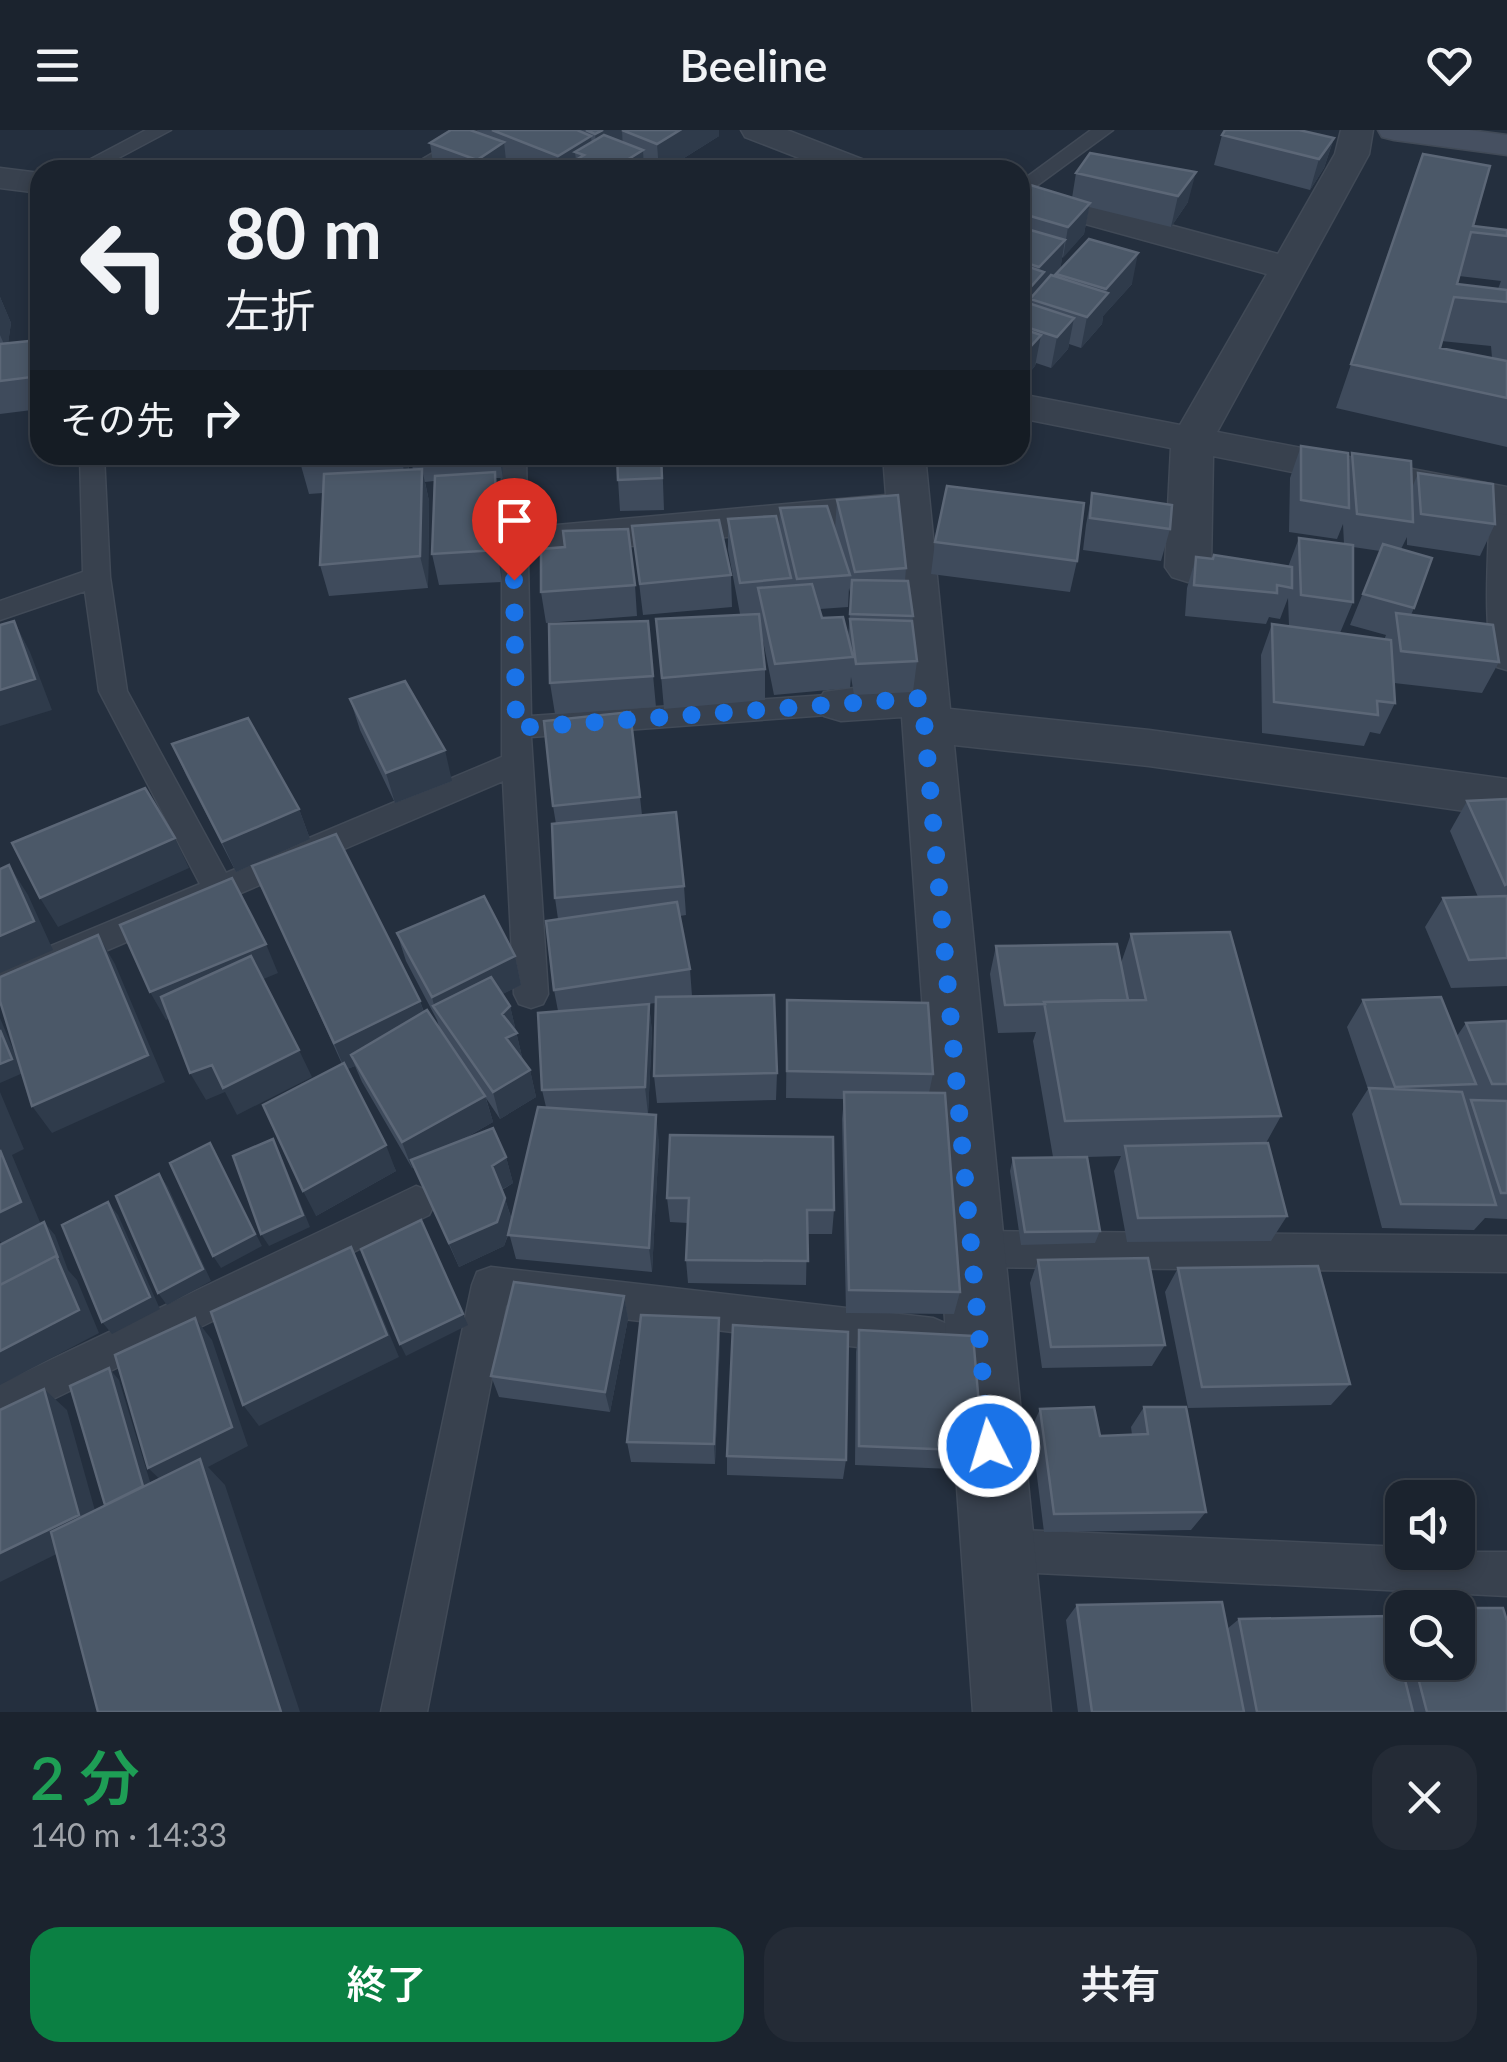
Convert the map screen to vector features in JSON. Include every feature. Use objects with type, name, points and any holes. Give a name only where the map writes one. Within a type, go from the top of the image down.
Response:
[{"type":"main road","points":[[1394,130],[1507,145]]},
{"type":"street","points":[[757,130],[834,160]]},
{"type":"street","points":[[1188,567],[1192,440],[1352,154],[1357,130]]},
{"type":"street","points":[[0,178],[30,182]]},
{"type":"street","points":[[1030,197],[1287,268]]},
{"type":"street","points":[[1030,408],[1505,501]]},
{"type":"street","points":[[904,465],[1012,1712]]},
{"type":"street","points":[[513,543],[906,507]]},
{"type":"street","points":[[841,704],[925,711],[1149,748],[1507,798]]},
{"type":"lane","points":[[100,160],[162,130]]},
{"type":"lane","points":[[432,160],[486,130]]},
{"type":"lane","points":[[1030,186],[1102,130]]},
{"type":"lane","points":[[92,465],[97,577],[114,691],[218,888]]},
{"type":"lane","points":[[514,465],[517,763],[530,994]]},
{"type":"lane","points":[[1505,501],[1502,622],[1507,660]]},
{"type":"lane","points":[[0,610],[97,577]]},
{"type":"lane","points":[[516,728],[841,704]]},
{"type":"lane","points":[[0,982],[517,763]]},
{"type":"lane","points":[[0,1405],[416,1203]]},
{"type":"lane","points":[[972,1249],[1507,1254]]},
{"type":"lane","points":[[404,1712],[491,1286],[980,1342]]},
{"type":"lane","points":[[998,1550],[1507,1574]]},
{"type":"building","points":[[451,130],[470,130],[504,142],[477,160],[430,143]]},
{"type":"building","points":[[492,130],[577,130],[591,136],[558,156]]},
{"type":"building","points":[[622,130],[680,130],[657,144]]},
{"type":"building","points":[[1225,130],[1299,130],[1334,138],[1319,159],[1222,135]]},
{"type":"building","points":[[604,135],[643,150],[627,160],[576,160],[584,155],[575,152]]},
{"type":"building","points":[[1090,153],[1196,172],[1178,196],[1076,173]]},
{"type":"building","points":[[1423,154],[1490,166],[1473,226],[1507,230],[1507,236],[1471,232],[1457,284],[1507,290],[1507,302],[1454,297],[1440,348],[1507,361],[1507,398],[1351,364]]},
{"type":"building","points":[[1030,185],[1090,203],[1068,227],[1030,216]]},
{"type":"building","points":[[1030,230],[1065,240],[1039,267],[1030,264]]},
{"type":"building","points":[[1089,239],[1138,253],[1106,289],[1056,274]]},
{"type":"building","points":[[1030,267],[1044,272],[1030,288]]},
{"type":"building","points":[[1051,275],[1108,293],[1087,317],[1030,299]]},
{"type":"building","points":[[1030,304],[1074,318],[1057,337],[1030,328]]},
{"type":"building","points":[[1030,331],[1041,335],[1030,347]]},
{"type":"building","points":[[30,341],[30,377],[0,381],[0,344]]},
{"type":"building","points":[[1301,446],[1348,453],[1349,508],[1301,500]]},
{"type":"building","points":[[1352,453],[1411,461],[1413,522],[1357,514]]},
{"type":"building","points":[[617,465],[661,465],[662,478],[618,480]]},
{"type":"building","points":[[422,469],[420,556],[320,565],[324,474]]},
{"type":"building","points":[[495,472],[497,550],[432,554],[435,476]]},
{"type":"building","points":[[1418,473],[1493,484],[1495,524],[1421,514]]},
{"type":"building","points":[[947,486],[1084,503],[1077,561],[935,542]]},
{"type":"building","points":[[1092,493],[1172,505],[1170,529],[1090,518]]},
{"type":"building","points":[[898,495],[906,568],[855,572],[837,500]]},
{"type":"building","points":[[827,506],[850,575],[797,579],[780,508]]},
{"type":"building","points":[[776,516],[791,578],[740,583],[728,519]]},
{"type":"building","points":[[719,520],[731,575],[640,584],[632,526]]},
{"type":"building","points":[[628,529],[635,585],[541,592],[541,549],[565,547],[563,531]]},
{"type":"building","points":[[1299,538],[1353,545],[1353,602],[1301,595]]},
{"type":"building","points":[[1383,544],[1432,558],[1414,608],[1363,594]]},
{"type":"building","points":[[1214,555],[1292,567],[1292,588],[1277,585],[1277,593],[1194,585],[1196,557],[1213,559]]},
{"type":"building","points":[[852,580],[908,581],[913,616],[850,614]]},
{"type":"building","points":[[812,584],[822,618],[843,617],[853,657],[775,664],[758,588]]},
{"type":"building","points":[[1396,613],[1493,625],[1499,662],[1401,651]]},
{"type":"building","points":[[759,614],[765,669],[662,678],[656,619]]},
{"type":"building","points":[[850,619],[912,621],[917,661],[856,664]]},
{"type":"building","points":[[14,621],[35,679],[0,690],[0,625]]},
{"type":"building","points":[[648,621],[653,676],[550,683],[549,624]]},
{"type":"building","points":[[1272,624],[1391,640],[1395,703],[1377,701],[1378,715],[1274,702]]},
{"type":"building","points":[[405,681],[445,750],[386,773],[350,699]]},
{"type":"building","points":[[630,712],[640,797],[553,806],[544,721]]},
{"type":"building","points":[[248,718],[299,809],[222,842],[172,744]]},
{"type":"building","points":[[145,788],[175,838],[40,898],[12,843]]},
{"type":"building","points":[[1507,799],[1507,884],[1505,885],[1467,801]]},
{"type":"building","points":[[676,812],[684,886],[555,898],[552,824]]},
{"type":"building","points":[[336,834],[420,1001],[334,1043],[252,866]]},
{"type":"building","points":[[9,865],[34,921],[0,936],[0,869]]},
{"type":"building","points":[[232,878],[266,944],[150,992],[120,925]]},
{"type":"building","points":[[484,896],[515,956],[432,997],[397,933]]},
{"type":"building","points":[[1507,896],[1507,958],[1469,960],[1443,898]]},
{"type":"building","points":[[677,902],[690,969],[554,990],[546,921]]},
{"type":"building","points":[[1230,932],[1281,1116],[1065,1121],[1044,1002],[1146,1000],[1131,934]]},
{"type":"building","points":[[98,935],[148,1055],[32,1106],[0,1001],[0,977]]},
{"type":"building","points":[[1117,944],[1128,1000],[1005,1005],[996,946]]},
{"type":"building","points":[[251,956],[299,1050],[223,1088],[212,1065],[190,1073],[161,997]]},
{"type":"building","points":[[491,977],[510,1006],[502,1014],[517,1033],[506,1038],[530,1070],[493,1092],[433,1006]]},
{"type":"building","points":[[774,995],[777,1073],[654,1076],[656,997]]},
{"type":"building","points":[[1441,997],[1476,1084],[1395,1087],[1363,1000]]},
{"type":"building","points":[[787,1000],[928,1003],[933,1074],[787,1071]]},
{"type":"building","points":[[649,1004],[645,1087],[542,1090],[538,1013]]},
{"type":"building","points":[[427,1010],[485,1096],[402,1142],[351,1055]]},
{"type":"building","points":[[1507,1021],[1507,1084],[1492,1084],[1466,1023]]},
{"type":"building","points":[[0,1030],[12,1059],[0,1064]]},
{"type":"building","points":[[344,1063],[386,1145],[303,1191],[263,1105]]},
{"type":"building","points":[[1369,1088],[1462,1092],[1496,1205],[1401,1204]]},
{"type":"building","points":[[844,1092],[945,1093],[960,1292],[849,1290]]},
{"type":"building","points":[[1471,1100],[1507,1101],[1507,1193],[1501,1193]]},
{"type":"building","points":[[538,1107],[656,1115],[649,1248],[508,1235]]},
{"type":"building","points":[[493,1128],[506,1157],[492,1166],[505,1198],[497,1222],[449,1243],[411,1160]]},
{"type":"building","points":[[670,1135],[833,1137],[834,1210],[807,1210],[808,1261],[686,1260],[689,1198],[667,1198]]},
{"type":"building","points":[[273,1139],[303,1215],[261,1234],[233,1156]]},
{"type":"building","points":[[210,1143],[255,1234],[213,1256],[170,1163]]},
{"type":"building","points":[[1268,1143],[1287,1216],[1138,1218],[1125,1146]]},
{"type":"building","points":[[0,1150],[21,1202],[0,1212]]},
{"type":"building","points":[[1087,1157],[1100,1231],[1025,1232],[1013,1158]]},
{"type":"building","points":[[159,1174],[203,1269],[158,1293],[116,1196]]},
{"type":"building","points":[[108,1202],[150,1297],[102,1322],[62,1225]]},
{"type":"building","points":[[421,1220],[463,1314],[400,1344],[361,1249]]},
{"type":"building","points":[[44,1222],[58,1258],[0,1285],[0,1245]]},
{"type":"building","points":[[351,1247],[387,1335],[243,1405],[211,1312]]},
{"type":"building","points":[[56,1256],[79,1310],[0,1351],[0,1285]]},
{"type":"building","points":[[1148,1258],[1165,1345],[1051,1347],[1038,1260]]},
{"type":"building","points":[[1318,1266],[1350,1384],[1202,1387],[1178,1268]]},
{"type":"building","points":[[514,1282],[624,1296],[605,1392],[491,1376]]},
{"type":"building","points":[[641,1315],[719,1318],[714,1444],[627,1442]]},
{"type":"building","points":[[195,1318],[232,1427],[148,1468],[115,1355]]},
{"type":"building","points":[[733,1325],[848,1332],[846,1460],[727,1456]]},
{"type":"building","points":[[859,1330],[973,1336],[983,1451],[859,1446]]},
{"type":"building","points":[[109,1368],[143,1486],[105,1505],[70,1386]]},
{"type":"building","points":[[44,1389],[79,1515],[0,1553],[0,1410]]},
{"type":"building","points":[[1094,1407],[1100,1436],[1148,1434],[1144,1407],[1186,1407],[1206,1512],[1054,1514],[1040,1409]]},
{"type":"building","points":[[200,1459],[281,1712],[98,1712],[51,1532]]},
{"type":"building","points":[[1222,1602],[1244,1712],[1092,1712],[1077,1605]]},
{"type":"building","points":[[1475,1608],[1503,1608],[1507,1621],[1507,1712],[1427,1712],[1419,1680],[1475,1680]]},
{"type":"building","points":[[1385,1616],[1385,1680],[1405,1680],[1413,1712],[1257,1712],[1239,1619]]},
{"type":"route","points":[[514,580],[516,728],[922,698],[989,1446]]}]
